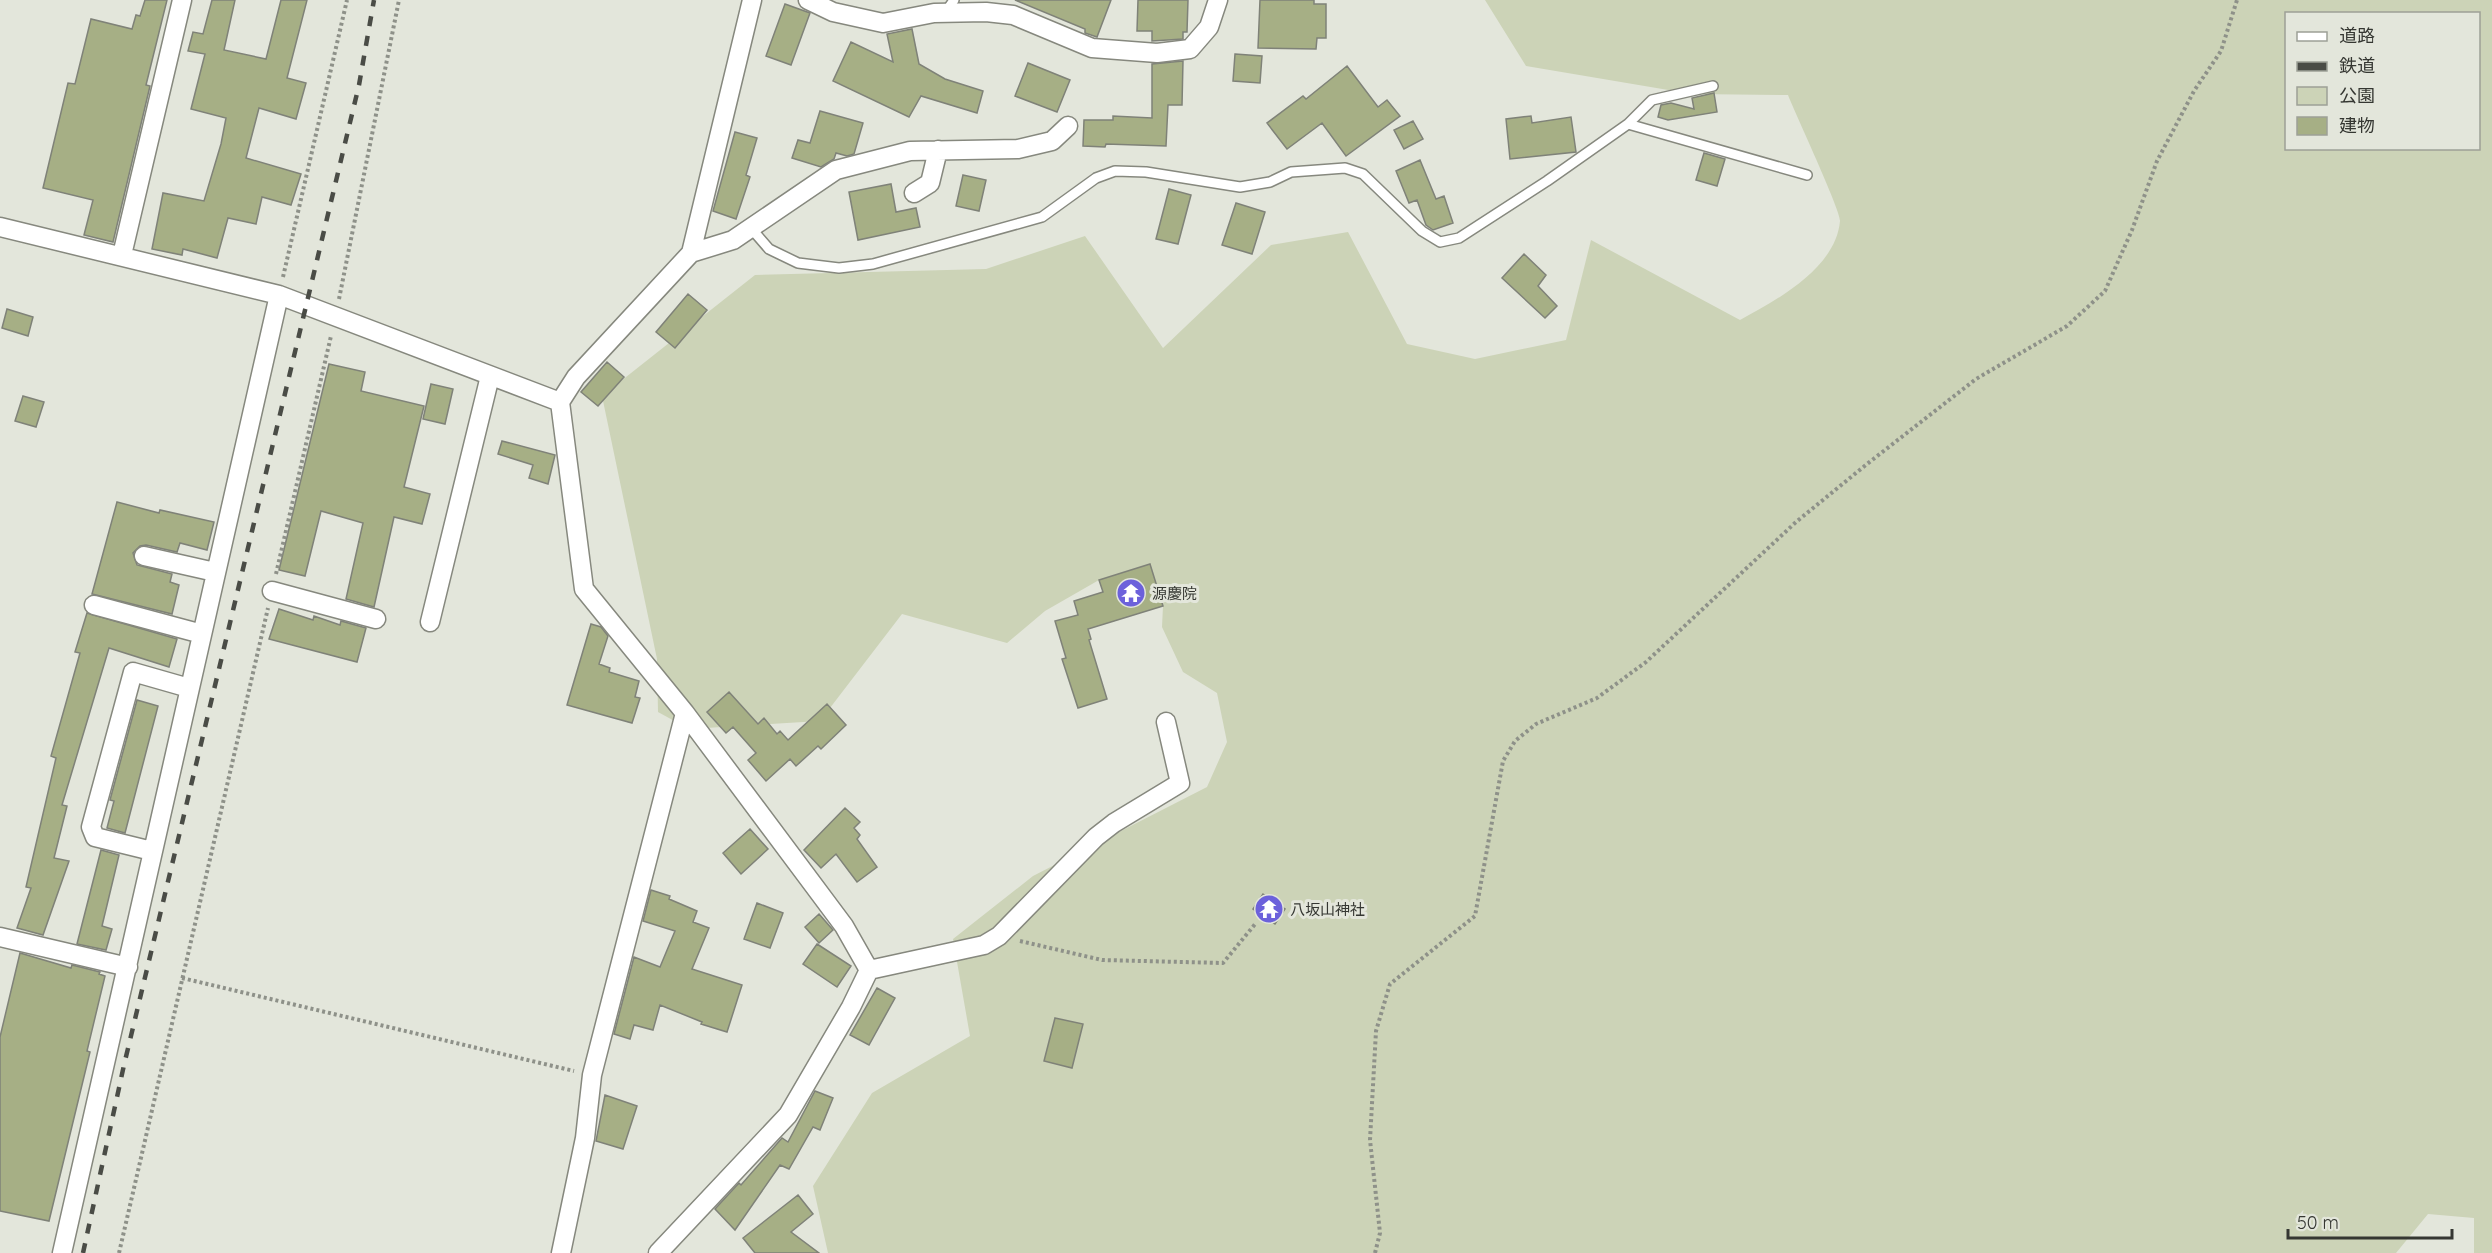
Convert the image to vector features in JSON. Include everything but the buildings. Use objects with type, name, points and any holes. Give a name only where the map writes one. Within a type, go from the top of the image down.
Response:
[{"type":"street","points":[[122,255],[182,0]]},
{"type":"street","points":[[691,254],[752,0]]},
{"type":"street","points":[[808,0],[833,12],[883,23],[949,6],[1013,15],[1092,48],[1157,53],[1190,49],[1209,27],[1218,0]]},
{"type":"street","points":[[868,970],[844,926],[686,713],[584,589],[560,402],[576,377],[691,254],[733,240],[836,170],[910,151],[1017,149],[1052,141],[1068,126]]},
{"type":"street","points":[[914,193],[930,183],[938,150]]},
{"type":"street","points":[[0,227],[279,295],[560,402]]},
{"type":"street","points":[[62,1253],[279,295]]},
{"type":"street","points":[[430,622],[490,376]]},
{"type":"street","points":[[144,556],[215,572]]},
{"type":"street","points":[[272,591],[376,619]]},
{"type":"street","points":[[94,605],[202,634]]},
{"type":"street","points":[[152,851],[95,837],[91,827],[133,672],[189,688]]},
{"type":"street","points":[[561,1253],[585,1138],[592,1075],[686,713]]},
{"type":"street","points":[[868,970],[984,945],[999,936],[1096,837],[1114,823],[1180,783],[1166,722]]},
{"type":"street","points":[[0,937],[128,967]]},
{"type":"street","points":[[658,1253],[788,1115],[851,1007],[868,970]]},
{"type":"lane","points":[[750,227],[769,249],[798,263],[839,268],[873,264],[1042,217],[1096,178],[1115,171],[1146,172],[1240,187],[1270,182],[1291,172],[1345,168],[1364,174],[1422,231],[1440,242],[1459,238],[1628,124],[1652,100],[1713,86]]},
{"type":"lane","points":[[1628,124],[1807,175]]},
{"type":"path","points":[[279,295],[347,0]]},
{"type":"path","points":[[119,1253],[336,315],[399,0]]},
{"type":"path","points":[[1375,1253],[1380,1233],[1370,1140],[1376,1031],[1390,984],[1475,916],[1503,761],[1515,741],[1536,724],[1597,698],[1646,662],[1796,522],[1867,464],[1976,379],[2067,326],[2105,291],[2132,230],[2157,161],[2194,91],[2221,51],[2237,0]]},
{"type":"path","points":[[999,936],[1102,960],[1222,963],[1256,923]]},
{"type":"path","points":[[182,978],[592,1075]]},
{"type":"green space","points":[[1485,0],[2492,0],[2492,1253],[2474,1253],[2474,1218],[2428,1214],[2396,1253],[828,1253],[813,1186],[872,1093],[970,1036],[953,939],[1033,876],[1207,787],[1227,742],[1217,693],[1183,672],[1162,627],[1163,606],[1150,565],[1099,580],[1045,611],[1007,643],[902,614],[820,721],[689,729],[658,712],[657,659],[602,396],[755,275],[986,269],[1085,236],[1163,348],[1271,245],[1348,232],[1407,344],[1475,359],[1566,340],[1591,240],[1740,320],[1771,303],[1816,268],[1836,238],[1840,221],[1826,181],[1788,95],[1692,94],[1526,66]]},
{"type":"railway","points":[[83,1253],[124,1065],[359,85],[374,0]]},
{"type":"place","name":"源慶院","points":[[1131,593]]},
{"type":"place","name":"八坂山神社","points":[[1269,909]]}]
